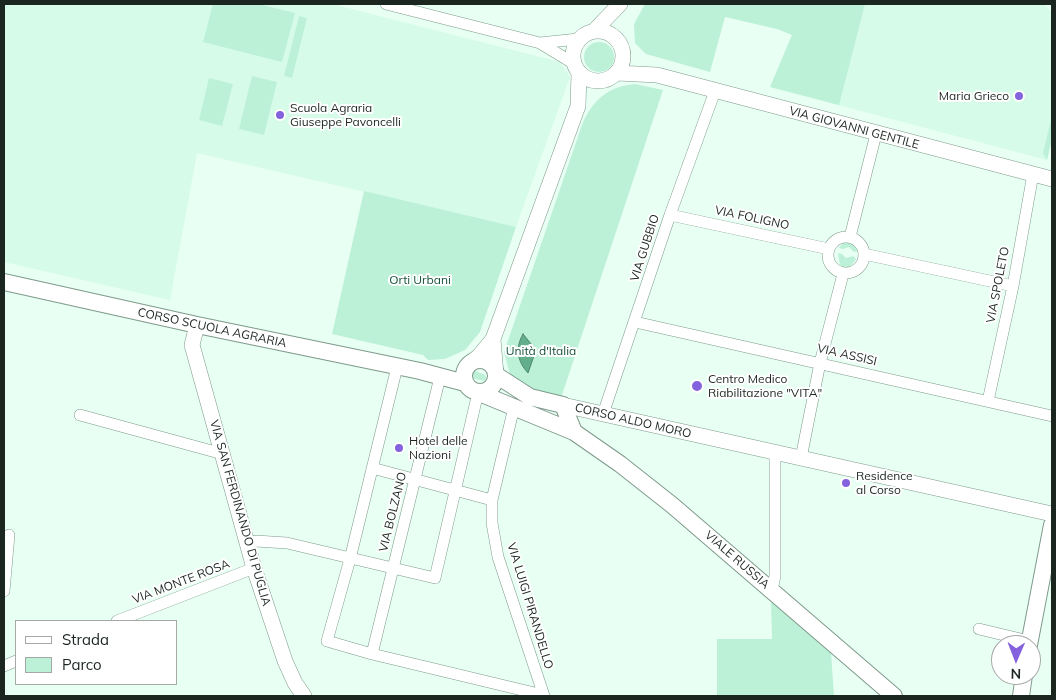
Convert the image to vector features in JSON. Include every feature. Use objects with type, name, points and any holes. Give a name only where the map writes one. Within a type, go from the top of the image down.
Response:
[{"type":"main road","name":"CORSO SCUOLA AGRARIA","points":[[4,282],[197,325],[420,371],[440,377],[473,392]]},
{"type":"main road","points":[[482,360],[492,365],[496,375],[491,388],[482,392],[473,392],[464,374],[468,365],[482,360]]},
{"type":"main road","name":"CORSO SCUOLA AGRARIA","points":[[420,371],[468,365]]},
{"type":"main road","name":"CORSO ALDO MORO","points":[[496,375],[530,398],[563,405]]},
{"type":"main road","name":"VIALE RUSSIA","points":[[473,392],[574,432],[620,464],[772,590],[894,696]]},
{"type":"main road","points":[[563,405],[574,432]]},
{"type":"main road","points":[[1031,635],[1052,525]]},
{"type":"street","points":[[386,4],[540,43],[578,40]]},
{"type":"street","points":[[594,31],[619,5]]},
{"type":"street","points":[[617,39],[619,5]]},
{"type":"street","points":[[468,365],[479,356],[493,339],[578,106],[573,50],[583,35],[594,31],[607,32],[617,39],[623,50],[620,68],[617,73],[601,82],[578,106]]},
{"type":"street","points":[[540,43],[576,68],[589,80],[601,82]]},
{"type":"street","name":"VIA GIOVANNI GENTILE","points":[[623,56],[657,75]]},
{"type":"street","name":"VIA GIOVANNI GENTILE","points":[[617,73],[657,75],[1052,179]]},
{"type":"street","name":"VIA GUBBIO","points":[[603,414],[670,215],[715,91]]},
{"type":"street","points":[[850,237],[876,134]]},
{"type":"street","name":"VIA SPOLETO","points":[[988,401],[1013,286],[1033,174]]},
{"type":"street","name":"VIA FOLIGNO","points":[[670,215],[829,249]]},
{"type":"street","points":[[850,237],[860,243],[864,254],[862,265],[848,274],[843,274],[833,269],[828,254],[829,249],[837,239],[850,237]]},
{"type":"street","points":[[864,254],[1013,286]]},
{"type":"street","points":[[801,458],[820,363],[843,274]]},
{"type":"street","name":"VIA ASSISI","points":[[635,322],[1052,416]]},
{"type":"street","name":"VIA SAN FERDINANDO DI PUGLIA","points":[[197,325],[192,346],[254,568],[285,661],[295,683],[304,696]]},
{"type":"street","points":[[493,339],[496,375]]},
{"type":"street","points":[[397,367],[350,559],[327,642],[543,695]]},
{"type":"street","name":"VIA BOLZANO","points":[[372,654],[440,377]]},
{"type":"street","points":[[248,542],[256,540],[287,543],[435,578],[456,490],[473,392]]},
{"type":"street","name":"CORSO ALDO MORO","points":[[563,405],[1052,514]]},
{"type":"street","name":"VIA LUIGI PIRANDELLO","points":[[514,407],[492,500],[492,523],[498,557],[543,695]]},
{"type":"street","points":[[80,415],[223,454]]},
{"type":"street","points":[[772,590],[775,576],[775,452]]},
{"type":"street","points":[[372,468],[492,500]]},
{"type":"street","points":[[4,591],[9,535]]},
{"type":"street","name":"VIA MONTE ROSA","points":[[121,620],[254,568]]},
{"type":"street","points":[[979,629],[1000,635]]},
{"type":"shaded area","name":"Scuola Agraria Giuseppe Pavoncelli","points":[[4,4],[332,4],[560,62],[570,77],[516,227],[197,153],[170,300],[4,262]]},
{"type":"shaded area","points":[[805,4],[1044,4],[1052,12],[1052,139],[1047,160],[770,87]]},
{"type":"shaded area","points":[[523,334],[536,350],[528,373],[521,364],[518,354],[520,339]]},
{"type":"green space","points":[[213,4],[258,4],[295,13],[282,62],[203,42]]},
{"type":"green space","points":[[645,4],[865,4],[839,105],[770,87],[792,35],[777,29],[725,17],[710,72],[646,54],[635,43],[634,24]]},
{"type":"green space","points":[[299,16],[307,18],[292,78],[284,76]]},
{"type":"green space","points":[[599,42],[610,46],[614,57],[610,68],[599,72],[588,68],[584,57],[588,46]]},
{"type":"green space","points":[[252,76],[277,82],[264,135],[239,129]]},
{"type":"green space","points":[[209,78],[233,84],[222,126],[199,120]]},
{"type":"green space","name":"Unità d'Italia","points":[[635,84],[663,90],[561,398],[526,388],[510,375],[504,352],[583,122],[592,106],[603,95],[617,88]]},
{"type":"green space","points":[[1052,116],[1052,139],[1047,160],[1043,153]]},
{"type":"green space","name":"Orti Urbani","points":[[364,191],[516,227],[480,332],[465,350],[445,359],[428,360],[423,355],[332,334]]},
{"type":"green space","points":[[852,237],[857,242],[858,251],[854,252],[849,247],[839,248],[846,239]]},
{"type":"green space","points":[[838,253],[846,258],[853,256],[856,259],[851,266],[845,269],[840,265]]},
{"type":"green space","points":[[473,370],[485,375],[487,379],[484,381],[471,378],[469,373]]},
{"type":"green space","points":[[771,600],[831,652],[834,696],[717,696],[717,639],[772,639]]},
{"type":"place","name":"Maria Grieco","points":[[1019,96]]},
{"type":"place","name":"Scuola Agraria Giuseppe Pavoncelli","points":[[280,115]]},
{"type":"place","name":"Centro Medico Riabilitazione \"VITA\"","points":[[697,386]]},
{"type":"place","name":"Hotel delle Nazioni","points":[[399,448]]},
{"type":"place","name":"Residence al Corso","points":[[846,483]]}]
